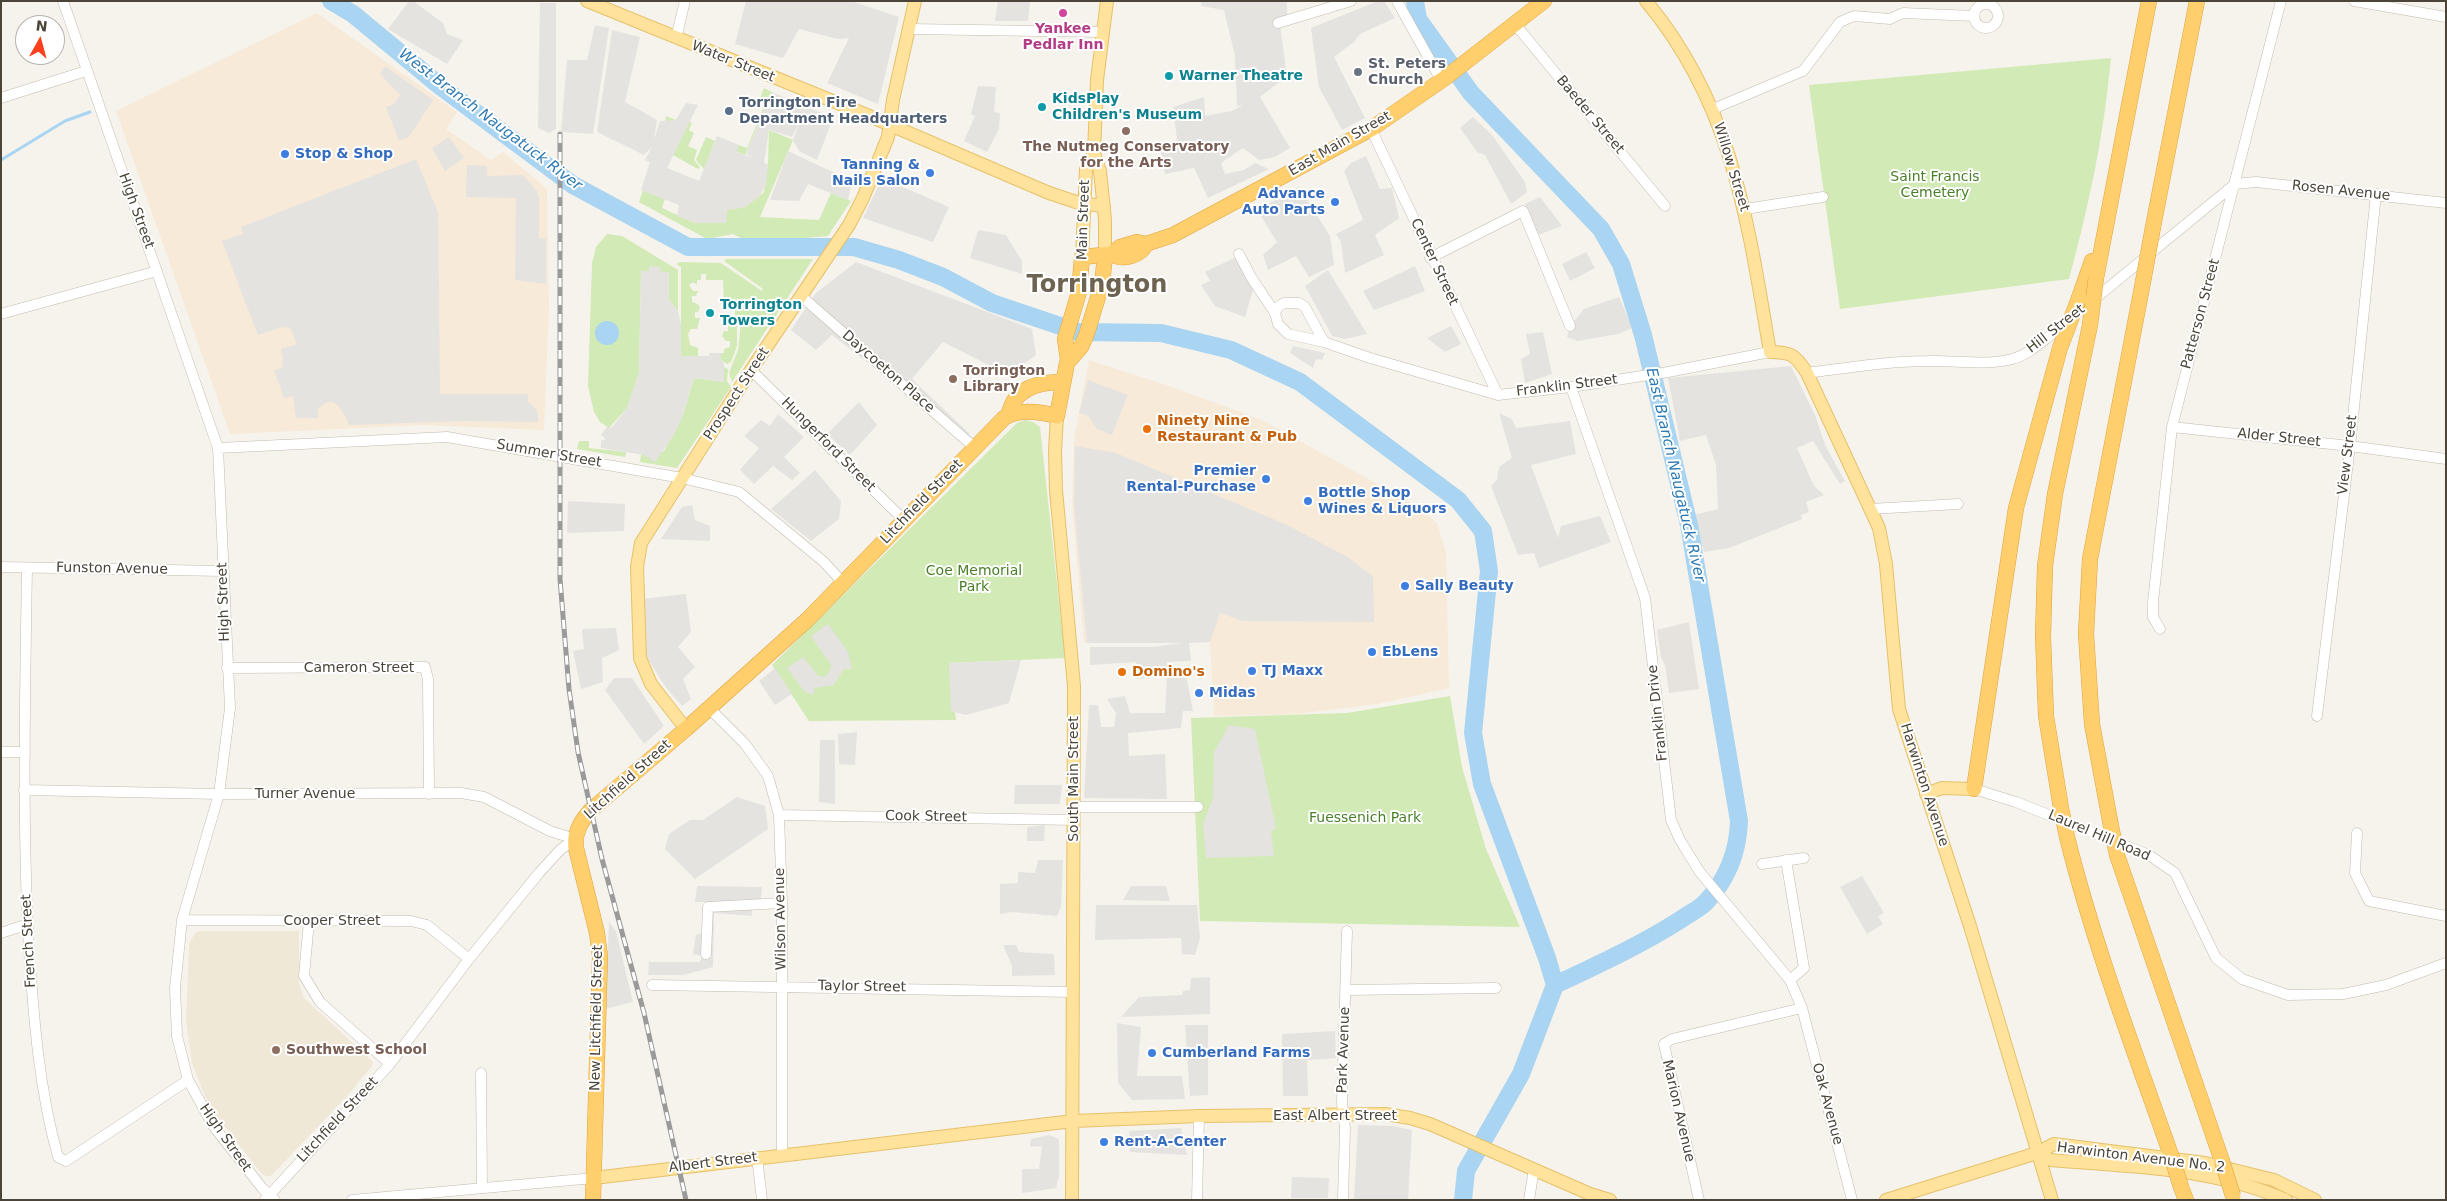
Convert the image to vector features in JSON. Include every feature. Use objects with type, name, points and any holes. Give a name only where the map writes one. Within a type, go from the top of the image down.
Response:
[{"type":"highway","name":"East Main Street","points":[[1082,257],[1119,258],[1143,250],[1146,244],[1187,228],[1371,129],[1443,79],[1544,1]]},
{"type":"highway","points":[[2145,1],[2145,32]]},
{"type":"highway","points":[[2149,1],[2145,32],[2096,278],[2090,325],[2055,494],[2045,566],[2043,636],[2046,716],[2061,808],[2080,890],[2184,1193]]},
{"type":"highway","points":[[2197,1],[2090,558],[2086,634],[2092,724],[2117,855],[2234,1198]]},
{"type":"highway","points":[[1974,789],[2016,508],[2060,348],[2107,219]]},
{"type":"highway","name":"Main Street","points":[[1071,318],[1080,289],[1082,257]]},
{"type":"highway","name":"Main Street","points":[[1092,318],[1107,259]]},
{"type":"highway","name":"South Main Street","points":[[1068,360],[1065,350],[1071,318]]},
{"type":"highway","name":"South Main Street","points":[[1057,416],[1068,360],[1084,341],[1092,318]]},
{"type":"highway","name":"Litchfield Street","points":[[575,840],[580,825],[591,810],[686,729],[807,620],[905,521],[974,447],[1009,414],[1014,399],[1021,392],[1041,384],[1063,382]]},
{"type":"highway","points":[[1009,414],[1035,412],[1057,416]]},
{"type":"highway","name":"New Litchfield Street","points":[[575,840],[597,933],[600,956],[593,1200]]},
{"type":"main road","name":"Water Street","points":[[587,1],[890,125],[1036,188],[1084,205],[1104,206]]},
{"type":"main road","name":"Prospect Street","points":[[686,729],[651,684],[640,658],[637,567],[641,543],[751,370],[849,225],[873,175],[888,137],[915,1]]},
{"type":"main road","name":"Main Street","points":[[1082,257],[1086,170],[1094,153],[1096,96],[1107,1]]},
{"type":"main road","name":"Willow Street","points":[[1646,1],[1689,60],[1713,109],[1745,209],[1770,352]]},
{"type":"main road","name":"Main Street","points":[[1094,153],[1100,168],[1107,259]]},
{"type":"main road","name":"Franklin Street","points":[[1770,352],[1786,352],[1796,358],[1807,373]]},
{"type":"main road","name":"Harwinton Avenue","points":[[1807,373],[1879,528],[1886,564],[1899,709],[1970,926],[2052,1200]]},
{"type":"main road","name":"South Main Street","points":[[1057,416],[1056,490],[1074,686],[1072,1200]]},
{"type":"main road","name":"Laurel Hill Road","points":[[1926,794],[1942,788],[1974,789]]},
{"type":"main road","name":"East Albert Street","points":[[1073,1121],[1199,1116],[1343,1114],[1402,1116],[1430,1124],[1590,1194],[1610,1200]]},
{"type":"main road","name":"Albert Street","points":[[594,1178],[782,1154],[1073,1121]]},
{"type":"main road","name":"Harwinton Avenue No. 2","points":[[2037,1153],[2054,1144],[2206,1163],[2274,1180],[2315,1200]]},
{"type":"main road","points":[[1886,1200],[2037,1153]]},
{"type":"main road","name":"Harwinton Avenue No. 2","points":[[2037,1153],[2051,1160],[2192,1173],[2260,1188],[2286,1200]]},
{"type":"street","name":"High Street","points":[[63,1],[218,448],[221,478],[223,570],[230,708],[219,794],[182,920],[175,988],[177,1036],[188,1080],[214,1127],[270,1198]]},
{"type":"street","points":[[676,38],[685,1]]},
{"type":"street","points":[[1278,23],[1350,1]]},
{"type":"street","points":[[1397,1],[1443,79]]},
{"type":"street","name":"Patterson Street","points":[[2160,629],[2153,617],[2153,602],[2172,427],[2281,1]]},
{"type":"street","points":[[2354,1],[2446,17]]},
{"type":"street","points":[[1713,109],[1803,71],[1840,22],[1854,16],[1890,19],[1903,13],[1974,16]]},
{"type":"street","name":"Baeder Street","points":[[1515,24],[1665,206]]},
{"type":"street","points":[[910,29],[1103,32]]},
{"type":"street","points":[[1,98],[86,71]]},
{"type":"street","name":"Center Street","points":[[1371,129],[1430,258],[1498,394]]},
{"type":"street","name":"Rosen Avenue","points":[[2235,184],[2256,182],[2446,203]]},
{"type":"street","name":"Hill Street","points":[[1807,373],[1872,364],[1927,361],[1998,362],[2013,359],[2028,352],[2047,338],[2235,184]]},
{"type":"street","name":"View Street","points":[[2317,716],[2350,446],[2376,194]]},
{"type":"street","points":[[1745,209],[1823,197]]},
{"type":"street","points":[[1430,258],[1524,211],[1570,326]]},
{"type":"street","points":[[1239,254],[1251,277],[1276,313],[1284,302],[1299,302],[1305,307],[1324,342]]},
{"type":"street","points":[[1,314],[157,271]]},
{"type":"street","name":"Daycoeton Place","points":[[801,296],[974,447]]},
{"type":"street","name":"Franklin Street","points":[[1276,313],[1278,324],[1282,330],[1370,358],[1498,394],[1571,387],[1668,372],[1770,352]]},
{"type":"street","name":"Hungerford Street","points":[[751,370],[905,521]]},
{"type":"street","name":"Franklin Drive","points":[[1571,387],[1645,598],[1671,820],[1680,840],[1699,871],[1790,980],[1802,1008]]},
{"type":"street","name":"Alder Street","points":[[2172,427],[2350,446],[2446,459]]},
{"type":"street","name":"Summer Street","points":[[218,448],[447,437],[682,478],[738,492],[824,562],[843,583]]},
{"type":"street","points":[[1870,510],[1958,504]]},
{"type":"street","name":"Funston Avenue","points":[[1,567],[223,570]]},
{"type":"street","name":"French Street","points":[[27,568],[24,866],[34,1030],[48,1123],[58,1157],[66,1161],[188,1080]]},
{"type":"street","name":"Cameron Street","points":[[227,668],[425,667],[428,679],[429,794]]},
{"type":"street","name":"Wilson Avenue","points":[[709,708],[745,744],[768,776],[778,815],[782,904],[782,1154]]},
{"type":"street","points":[[1,752],[25,752]]},
{"type":"street","name":"Laurel Hill Road","points":[[1974,789],[2016,802],[2155,860],[2174,873],[2216,958],[2242,979],[2288,995],[2343,994],[2386,985],[2446,963]]},
{"type":"street","name":"Turner Avenue","points":[[24,790],[219,794],[429,794],[461,792],[484,797],[550,831],[575,840]]},
{"type":"street","name":"Cook Street","points":[[778,815],[1074,813],[1198,807]]},
{"type":"street","points":[[2357,833],[2356,873],[2369,901],[2446,916]]},
{"type":"street","name":"Litchfield Street","points":[[270,1198],[390,1064],[469,960],[552,858],[575,840]]},
{"type":"street","points":[[1762,864],[1804,858]]},
{"type":"street","points":[[1786,860],[1804,968],[1790,980]]},
{"type":"street","points":[[706,954],[708,907],[782,904]]},
{"type":"street","name":"Cooper Street","points":[[182,920],[410,921],[427,925],[469,960]]},
{"type":"street","points":[[309,921],[304,976],[320,1002],[390,1064]]},
{"type":"street","points":[[1,932],[28,924]]},
{"type":"street","name":"Park Avenue","points":[[1343,1200],[1347,930]]},
{"type":"street","name":"Taylor Street","points":[[652,985],[1073,992]]},
{"type":"street","points":[[1346,990],[1496,988]]},
{"type":"street","name":"Marion Avenue","points":[[1698,1200],[1664,1044],[1672,1039],[1802,1008]]},
{"type":"street","name":"Oak Avenue","points":[[1802,1008],[1852,1200]]},
{"type":"street","points":[[481,1073],[482,1188]]},
{"type":"street","points":[[1197,1200],[1199,1116]]},
{"type":"street","points":[[757,1157],[762,1200]]},
{"type":"street","points":[[1529,1200],[1530,1180],[1534,1170]]},
{"type":"street","name":"Albert Street","points":[[352,1200],[594,1178]]},
{"type":"shaded area","points":[[409,1],[413,1],[443,23],[447,34],[463,40],[447,64],[388,29]]},
{"type":"shaded area","points":[[746,1],[851,1],[899,17],[878,104],[827,83],[849,38],[838,39],[799,29],[783,58],[735,44]]},
{"type":"shaded area","points":[[998,1],[1030,1],[1028,21],[995,21]]},
{"type":"shaded area","points":[[1202,1],[1287,1],[1287,15],[1279,17],[1287,76],[1260,97],[1290,148],[1275,157],[1259,160],[1243,148],[1221,163],[1225,174],[1244,170],[1255,163],[1269,169],[1208,198],[1194,168],[1165,174],[1161,152],[1177,140],[1173,107],[1204,97],[1205,116],[1232,111],[1243,105],[1237,106],[1235,56],[1224,10],[1201,6]]},
{"type":"shaded area","points":[[1378,1],[1384,1],[1395,18],[1360,34],[1354,42],[1334,57],[1365,118],[1342,130],[1319,87],[1311,28]]},
{"type":"shaded area","points":[[540,3],[556,3],[556,129],[549,133],[538,128]]},
{"type":"shaded area","points":[[317,13],[457,112],[446,129],[491,160],[503,152],[547,189],[549,307],[544,430],[422,425],[230,434],[116,111]]},
{"type":"shaded area","points":[[595,25],[609,28],[593,134],[561,132],[567,60],[587,60]]},
{"type":"shaded area","points":[[612,30],[640,37],[625,102],[657,120],[654,140],[660,121],[676,120],[686,103],[698,105],[667,168],[699,181],[717,136],[739,145],[737,152],[756,159],[746,154],[772,92],[833,118],[817,160],[799,151],[793,140],[800,121],[792,137],[769,130],[764,163],[768,164],[766,185],[759,197],[745,207],[727,210],[726,223],[695,223],[677,216],[679,205],[641,190],[650,162],[645,160],[652,147],[644,155],[597,132]]},
{"type":"shaded area","points":[[385,66],[433,100],[409,137],[399,141],[386,107],[394,104],[400,95],[380,74]]},
{"type":"shaded area","points":[[978,86],[996,87],[994,112],[1000,113],[999,129],[987,152],[964,141],[975,116],[971,114]]},
{"type":"shaded area","points":[[1473,117],[1492,135],[1525,182],[1527,192],[1511,204],[1485,155],[1477,152],[1460,128]]},
{"type":"shaded area","points":[[449,137],[464,158],[445,171],[432,148]]},
{"type":"shaded area","points":[[788,151],[852,181],[848,200],[808,184],[799,201],[770,200]]},
{"type":"shaded area","points":[[1366,156],[1380,189],[1392,188],[1399,218],[1375,235],[1384,255],[1345,273],[1341,242],[1336,234],[1363,220],[1344,171],[1351,163]]},
{"type":"shaded area","points":[[416,159],[438,212],[440,394],[528,394],[528,401],[538,412],[538,422],[463,421],[348,425],[346,417],[338,405],[330,401],[318,408],[318,418],[296,418],[293,396],[284,398],[274,370],[282,368],[283,358],[281,349],[297,344],[290,328],[281,327],[258,335],[222,241],[243,234],[241,227]]},
{"type":"shaded area","points":[[467,165],[487,166],[487,176],[523,175],[537,191],[539,199],[539,238],[546,239],[546,284],[515,280],[516,198],[466,197]]},
{"type":"shaded area","points":[[882,178],[949,207],[933,242],[863,218]]},
{"type":"shaded area","points":[[1299,187],[1330,236],[1334,265],[1309,277],[1296,256],[1268,270],[1263,255],[1277,242],[1257,210]]},
{"type":"shaded area","points":[[1540,197],[1562,226],[1538,235],[1525,204]]},
{"type":"shaded area","points":[[978,230],[1006,235],[1022,261],[1022,274],[970,258]]},
{"type":"shaded area","points":[[1586,252],[1595,268],[1570,281],[1562,264]]},
{"type":"shaded area","points":[[1236,257],[1253,290],[1245,317],[1215,306],[1201,285],[1210,281],[1205,272]]},
{"type":"shaded area","points":[[856,262],[1032,329],[1036,355],[1008,375],[943,342],[912,379],[970,434],[961,441],[891,380],[832,335],[816,350],[791,330],[816,293]]},
{"type":"shaded area","points":[[649,266],[660,267],[661,272],[669,272],[669,300],[678,311],[681,324],[681,356],[709,356],[709,353],[721,353],[721,360],[724,363],[724,382],[694,378],[683,415],[674,435],[655,462],[644,455],[601,448],[601,441],[606,439],[601,435],[607,427],[612,427],[627,408],[639,373],[641,271],[649,271]]},
{"type":"shaded area","points":[[1415,266],[1425,291],[1374,310],[1363,291]]},
{"type":"shaded area","points":[[1328,270],[1367,334],[1345,339],[1332,336],[1305,286]]},
{"type":"shaded area","points":[[1619,297],[1632,328],[1618,334],[1578,341],[1567,337],[1570,326],[1584,309]]},
{"type":"shaded area","points":[[1451,326],[1461,344],[1445,352],[1427,338]]},
{"type":"shaded area","points":[[1543,332],[1552,374],[1525,383],[1521,359],[1530,354],[1526,334]]},
{"type":"shaded area","points":[[1293,346],[1325,353],[1322,360],[1316,359],[1313,368],[1290,353]]},
{"type":"shaded area","points":[[1089,360],[1169,386],[1262,420],[1417,506],[1437,523],[1446,553],[1449,688],[1378,704],[1295,714],[1214,716],[1210,642],[1084,643],[1072,505],[1074,440]]},
{"type":"shaded area","points":[[1791,366],[1815,415],[1826,447],[1845,481],[1840,484],[1813,441],[1797,448],[1814,486],[1824,495],[1806,502],[1809,512],[1801,515],[1802,519],[1729,548],[1704,552],[1694,515],[1718,509],[1716,465],[1706,435],[1680,441],[1668,378]]},
{"type":"shaded area","points":[[1088,380],[1128,395],[1112,435],[1097,429],[1088,416],[1079,413]]},
{"type":"shaded area","points":[[859,402],[877,425],[850,455],[827,434]]},
{"type":"shaded area","points":[[1499,413],[1512,419],[1516,428],[1570,421],[1576,454],[1531,465],[1558,538],[1561,526],[1600,516],[1611,542],[1539,568],[1534,553],[1518,555],[1491,486],[1497,480],[1499,467],[1512,458]]},
{"type":"shaded area","points":[[778,414],[804,437],[784,457],[800,473],[792,480],[773,466],[754,484],[740,470],[759,448],[744,436],[761,420],[770,426]]},
{"type":"shaded area","points":[[1075,446],[1116,453],[1285,524],[1346,556],[1373,576],[1374,622],[1243,621],[1220,613],[1210,642],[1189,643],[1191,661],[1167,662],[1167,675],[1186,675],[1193,711],[1183,711],[1181,728],[1128,733],[1129,756],[1165,754],[1167,799],[1084,798],[1089,705],[1098,705],[1101,727],[1114,727],[1116,713],[1107,699],[1125,696],[1130,713],[1165,713],[1167,676],[1137,679],[1136,662],[1090,665],[1090,647],[1153,647],[1182,643],[1087,643],[1074,505]]},
{"type":"shaded area","points":[[815,470],[841,501],[839,519],[811,541],[771,509]]},
{"type":"shaded area","points":[[568,501],[625,504],[624,531],[567,533]]},
{"type":"shaded area","points":[[692,505],[695,520],[710,526],[710,541],[661,539],[682,507]]},
{"type":"shaded area","points":[[686,594],[691,632],[678,647],[695,667],[683,679],[691,699],[682,706],[664,685],[647,657],[641,599]]},
{"type":"shaded area","points":[[1689,622],[1699,689],[1669,693],[1657,630]]},
{"type":"shaded area","points":[[828,624],[848,652],[852,669],[844,669],[834,685],[815,688],[813,695],[804,691],[787,668],[803,657],[818,676],[824,677],[829,673],[831,665],[811,636]]},
{"type":"shaded area","points":[[616,628],[619,650],[602,658],[603,682],[581,689],[573,651],[584,649],[582,629]]},
{"type":"shaded area","points":[[1021,660],[1009,703],[966,715],[951,711],[949,663]]},
{"type":"shaded area","points":[[775,668],[792,694],[775,705],[759,681]]},
{"type":"shaded area","points":[[614,678],[632,678],[664,726],[644,744],[605,690]]},
{"type":"shaded area","points":[[1229,725],[1255,729],[1276,828],[1271,831],[1274,856],[1206,858],[1203,824],[1213,798],[1214,752]]},
{"type":"shaded area","points":[[857,732],[855,765],[839,764],[838,734]]},
{"type":"shaded area","points":[[820,740],[835,740],[835,804],[819,802]]},
{"type":"shaded area","points":[[1015,785],[1062,785],[1060,804],[1014,804]]},
{"type":"shaded area","points":[[737,797],[765,806],[768,829],[695,879],[665,849],[669,834],[690,820],[703,820]]},
{"type":"shaded area","points":[[1045,825],[1044,841],[1027,841],[1027,827]]},
{"type":"shaded area","points":[[1038,860],[1063,860],[1061,907],[1057,916],[1012,912],[1000,914],[1000,884],[1018,883],[1018,872],[1035,873]]},
{"type":"shaded area","points":[[1862,876],[1884,913],[1878,916],[1883,924],[1867,934],[1840,887]]},
{"type":"shaded area","points":[[697,886],[762,887],[760,910],[752,910],[752,916],[714,913],[713,967],[683,975],[648,975],[649,962],[700,962],[702,956],[693,954],[696,935],[703,933],[704,902],[695,902]]},
{"type":"shaded area","points":[[1131,886],[1166,886],[1170,901],[1123,900]]},
{"type":"shaded area","points":[[1096,905],[1197,905],[1200,938],[1195,955],[1182,954],[1181,938],[1095,940]]},
{"type":"shaded area","points":[[609,922],[616,931],[633,1002],[605,1009]]},
{"type":"shaded area","name":"Southwest School","points":[[200,931],[299,931],[299,983],[304,998],[373,1062],[372,1066],[347,1096],[271,1176],[261,1173],[218,1118],[205,1096],[192,1063],[186,1021],[189,944],[195,933]]},
{"type":"shaded area","points":[[1003,945],[1016,945],[1019,952],[1054,954],[1055,975],[1012,976],[1012,966]]},
{"type":"shaded area","points":[[1210,977],[1210,1014],[1121,1017],[1139,997],[1182,995],[1183,991],[1190,990],[1191,978]]},
{"type":"shaded area","points":[[1117,1023],[1141,1027],[1137,1076],[1182,1076],[1185,1099],[1132,1100],[1118,1083]]},
{"type":"shaded area","points":[[1185,1025],[1208,1025],[1208,1095],[1190,1096]]},
{"type":"shaded area","points":[[1335,1031],[1336,1058],[1307,1060],[1308,1096],[1283,1096],[1282,1034]]},
{"type":"shaded area","points":[[1358,1125],[1393,1126],[1412,1130],[1408,1200],[1354,1200]]},
{"type":"shaded area","points":[[1181,1128],[1187,1155],[1130,1152],[1129,1131]]},
{"type":"shaded area","points":[[1049,1135],[1059,1139],[1059,1177],[1056,1188],[1022,1193],[1022,1169],[1039,1169],[1042,1146],[1030,1147],[1031,1139]]},
{"type":"shaded area","points":[[1292,1177],[1329,1178],[1328,1198],[1291,1198]]},
{"type":"green space","name":"Saint Francis Cemetery","points":[[2111,58],[2095,170],[2069,279],[1840,309],[1809,85]]},
{"type":"green space","points":[[764,88],[772,92],[745,155],[736,151],[739,145],[747,148],[765,104],[759,101]]},
{"type":"green space","points":[[666,116],[676,120],[678,116],[692,123],[689,130],[694,133],[688,146],[697,150],[694,160],[700,167],[698,169],[673,155],[671,158],[665,123]]},
{"type":"green space","points":[[769,130],[793,140],[760,217],[819,220],[831,193],[851,201],[828,236],[750,243],[733,234],[707,239],[639,202],[643,190],[665,199],[662,208],[695,223],[727,210],[745,207],[764,192],[768,164]]},
{"type":"green space","points":[[706,137],[715,141],[704,169],[696,160]]},
{"type":"green space","points":[[607,234],[622,236],[678,270],[678,311],[669,300],[669,273],[661,272],[649,266],[649,271],[641,271],[639,373],[627,408],[609,428],[600,422],[594,412],[588,386],[592,263],[596,247]]},
{"type":"green space","points":[[726,259],[813,259],[732,382],[729,373],[738,350],[741,322],[735,321],[735,303],[724,302],[723,280],[706,280],[706,274],[701,274],[701,280],[697,280],[697,285],[693,282],[689,285],[693,291],[698,291],[696,296],[692,296],[692,302],[700,307],[698,312],[695,312],[695,318],[700,318],[697,329],[691,329],[688,334],[690,345],[698,348],[698,356],[681,357],[681,267],[676,264],[680,262],[721,263],[762,291],[763,289],[724,261]]},
{"type":"green space","points":[[722,323],[737,325],[737,346],[731,362],[727,364],[721,360],[721,353],[724,353],[724,349],[730,347],[730,341],[726,341],[722,336],[724,331],[728,331],[728,325]]},
{"type":"green space","points":[[724,367],[728,369],[727,381],[731,387],[677,468],[640,462],[641,455],[664,451],[683,415],[694,378],[723,382]]},
{"type":"green space","name":"Coe Memorial Park","points":[[1025,420],[1033,422],[1040,427],[1065,658],[949,663],[956,720],[809,721],[772,665],[1017,423]]},
{"type":"green space","points":[[579,441],[589,441],[589,448],[626,452],[625,457],[577,449]]},
{"type":"green space","name":"Fuessenich Park","points":[[1450,696],[1462,767],[1486,849],[1520,927],[1200,921],[1191,718],[1347,713]]},
{"type":"water","points":[[607,321],[615,325],[619,333],[615,341],[607,345],[599,341],[595,333],[599,325]]},
{"type":"waterway","name":"West Branch Naugatuck River","points":[[331,1],[353,14],[440,86],[573,185],[688,247],[854,247],[899,260],[943,277],[992,303],[1078,332],[1161,333],[1231,350],[1300,382],[1458,500],[1483,531],[1489,571],[1473,733],[1482,784],[1547,958],[1555,985]]},
{"type":"waterway","name":"East Branch Naugatuck River","points":[[1415,1],[1418,19],[1471,93],[1601,229],[1621,264],[1643,335],[1689,525],[1739,821],[1734,855],[1730,865],[1713,894],[1702,905],[1650,938],[1555,985]]},
{"type":"waterway","points":[[1,160],[65,121],[90,112]]},
{"type":"waterway","points":[[1463,1200],[1466,1171],[1521,1074],[1555,985]]},
{"type":"railway","points":[[560,134],[560,579],[569,689],[578,752],[602,859],[644,1013],[686,1200]]},
{"type":"place","name":"Yankee Pedlar Inn","points":[[1063,13]]},
{"type":"place","name":"St. Peters Church","points":[[1358,72]]},
{"type":"place","name":"Warner Theatre","points":[[1169,76]]},
{"type":"place","name":"KidsPlay Children's Museum","points":[[1042,107]]},
{"type":"place","name":"Torrington Fire Department Headquarters","points":[[729,111]]},
{"type":"place","name":"The Nutmeg Conservatory for the Arts","points":[[1126,131]]},
{"type":"place","name":"Stop & Shop","points":[[285,154]]},
{"type":"place","name":"Tanning & Nails Salon","points":[[930,173]]},
{"type":"place","name":"Advance Auto Parts","points":[[1335,202]]},
{"type":"place","name":"Torrington Towers","points":[[710,313]]},
{"type":"place","name":"Torrington Library","points":[[953,379]]},
{"type":"place","name":"Ninety Nine Restaurant & Pub","points":[[1147,429]]},
{"type":"place","name":"Premier Rental-Purchase","points":[[1266,479]]},
{"type":"place","name":"Bottle Shop Wines & Liquors","points":[[1308,501]]},
{"type":"place","name":"Sally Beauty","points":[[1405,586]]},
{"type":"place","name":"EbLens","points":[[1372,652]]},
{"type":"place","name":"TJ Maxx","points":[[1252,671]]},
{"type":"place","name":"Domino's","points":[[1122,672]]},
{"type":"place","name":"Midas","points":[[1199,693]]},
{"type":"place","name":"Southwest School","points":[[276,1050]]},
{"type":"place","name":"Cumberland Farms","points":[[1152,1053]]},
{"type":"place","name":"Rent-A-Center","points":[[1104,1142]]},
{"type":"district","name":"Torrington","points":[[1097,286]]}]
